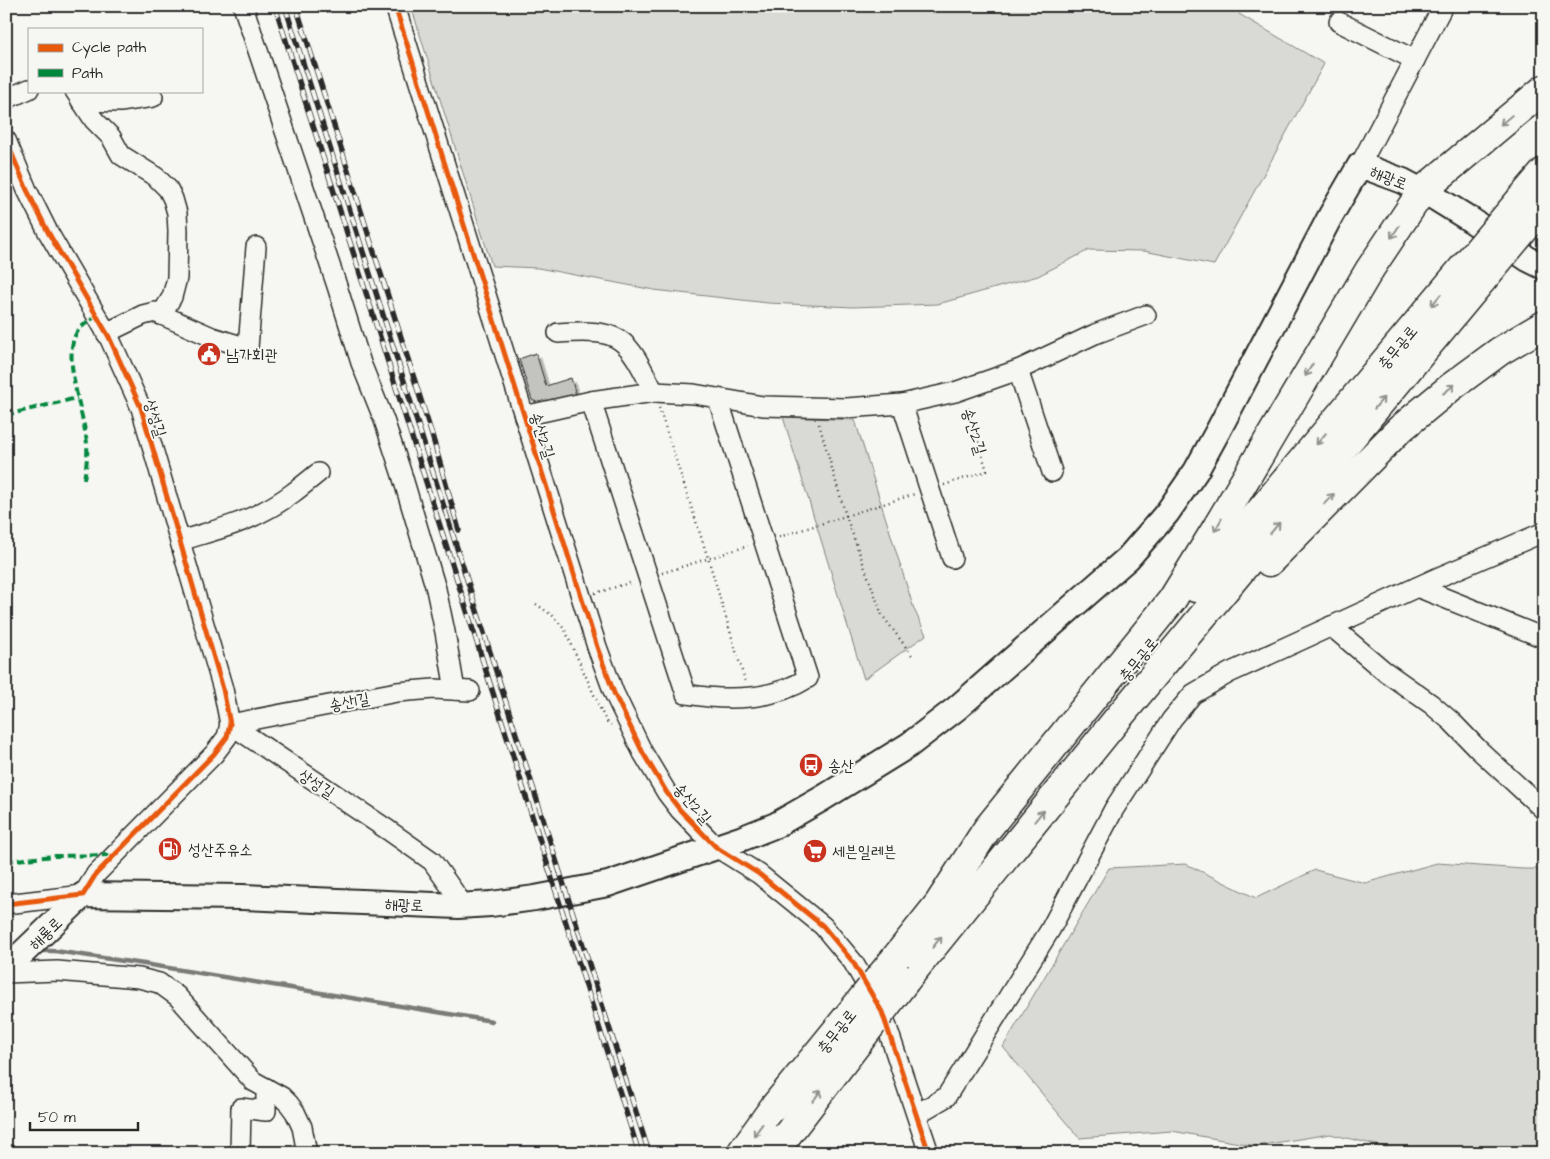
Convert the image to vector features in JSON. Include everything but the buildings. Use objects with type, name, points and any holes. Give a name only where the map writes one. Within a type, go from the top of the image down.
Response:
[{"type":"highway","points":[[941,900],[986,829],[1172,600],[1370,269],[1422,192],[1544,89]]},
{"type":"highway","name":"충무공로","points":[[781,1144],[901,968],[941,900],[1172,616],[1475,271],[1534,207],[1544,172]]},
{"type":"highway","name":"충무공로","points":[[742,1153],[774,1107],[901,968],[1114,723],[1475,271]]},
{"type":"highway","points":[[1114,723],[1151,688],[1304,525],[1399,430],[1451,387],[1500,351],[1544,325]]},
{"type":"main road","name":"해광로","points":[[83,895],[251,898],[464,906],[527,900],[608,884],[776,825],[909,745],[957,708],[1128,558],[1168,513],[1196,471],[1360,165],[1404,181],[1471,220],[1528,260],[1544,267]]},
{"type":"main road","name":"해룡로","points":[[7,970],[83,895]]},
{"type":"street","name":"송산1길","points":[[230,724],[397,692],[462,690],[445,632],[436,589],[402,475],[384,420],[361,364],[337,286],[243,6]]},
{"type":"street","name":"송산2길","points":[[395,6],[582,598],[606,671],[632,730],[667,793],[680,810],[716,847],[759,874],[823,926],[853,962],[882,1012],[929,1153]]},
{"type":"street","name":"해광로","points":[[1360,165],[1443,6]]},
{"type":"street","points":[[1339,22],[1415,60]]},
{"type":"street","points":[[6,98],[28,89]]},
{"type":"street","points":[[78,96],[120,102],[153,96]]},
{"type":"street","points":[[78,96],[121,155],[156,177],[168,189],[173,199],[177,214],[178,231],[177,278],[172,297],[161,315]]},
{"type":"street","name":"상성길","points":[[6,140],[48,232],[106,333],[141,408],[224,689],[230,724],[432,861],[464,906]]},
{"type":"street","points":[[106,333],[143,315],[155,312],[212,337],[248,348],[256,247]]},
{"type":"street","name":"송산2길","points":[[524,416],[591,401],[654,392],[686,393],[763,406],[846,408],[902,404],[963,390],[1018,370],[1096,334],[1146,315]]},
{"type":"street","points":[[558,333],[589,331],[616,337],[637,358],[654,392]]},
{"type":"street","points":[[1018,370],[1052,472]]},
{"type":"street","points":[[591,401],[686,694],[730,699],[788,689],[808,678],[718,399]]},
{"type":"street","points":[[902,404],[952,558]]},
{"type":"street","points":[[180,541],[239,522],[263,512],[288,497],[318,473]]},
{"type":"street","points":[[917,1114],[946,1097],[1050,930],[1114,809],[1172,719],[1193,694],[1209,683],[1331,626],[1544,532]]},
{"type":"street","points":[[1416,587],[1544,638]]},
{"type":"street","points":[[1331,626],[1383,670],[1431,704],[1452,722],[1478,749],[1544,810]]},
{"type":"street","points":[[6,904],[83,895],[96,874],[214,754],[227,737],[230,724]]},
{"type":"street","points":[[7,970],[57,971],[139,978],[159,983],[177,996],[253,1082],[282,1097],[295,1112],[302,1127],[307,1153]]},
{"type":"street","points":[[240,1153],[241,1108],[266,1111],[266,1088]]},
{"type":"path","points":[[654,392],[708,558],[750,697]]},
{"type":"path","points":[[814,408],[846,516],[882,615],[914,658]]},
{"type":"path","points":[[536,604],[553,616],[565,630],[608,723],[632,730]]},
{"type":"shaded area","points":[[411,6],[1243,6],[1239,14],[1324,64],[1214,265],[1144,251],[1089,250],[1038,276],[938,304],[853,307],[768,303],[654,290],[538,268],[492,266]]},
{"type":"shaded area","points":[[783,417],[855,420],[914,609],[926,635],[864,679]]},
{"type":"shaded area","points":[[1437,863],[1544,869],[1544,1153],[1410,1153],[1330,1134],[1256,1146],[1172,1131],[1079,1138],[1003,1047],[1109,868],[1186,864],[1256,898],[1315,870],[1365,883]]},
{"type":"waterway","points":[[37,951],[55,951],[144,964],[492,1021]]},
{"type":"railway","points":[[275,6],[639,1153]]},
{"type":"railway","points":[[285,6],[649,1153]]},
{"type":"railway","points":[[296,6],[432,435],[459,530]]},
{"type":"marked path","points":[[84,479],[87,444],[73,373],[72,345],[78,331],[96,316]]},
{"type":"marked path","points":[[6,415],[77,398]]},
{"type":"marked path","points":[[6,861],[55,856],[115,855]]},
{"type":"cycle path","points":[[395,6],[597,647],[614,693],[643,753],[667,793],[680,810],[716,847],[759,874],[823,926],[853,962],[882,1012],[929,1153]]},
{"type":"cycle path","points":[[6,140],[27,190],[48,232],[109,337],[141,408],[223,689],[230,724],[227,737],[214,754],[96,874],[83,895],[6,904]]},
{"type":"place","name":"남가회관","points":[[209,354]]},
{"type":"place","name":"송산","points":[[811,765]]},
{"type":"place","name":"성산주유소","points":[[170,849]]},
{"type":"place","name":"세븐일레븐","points":[[815,851]]}]
